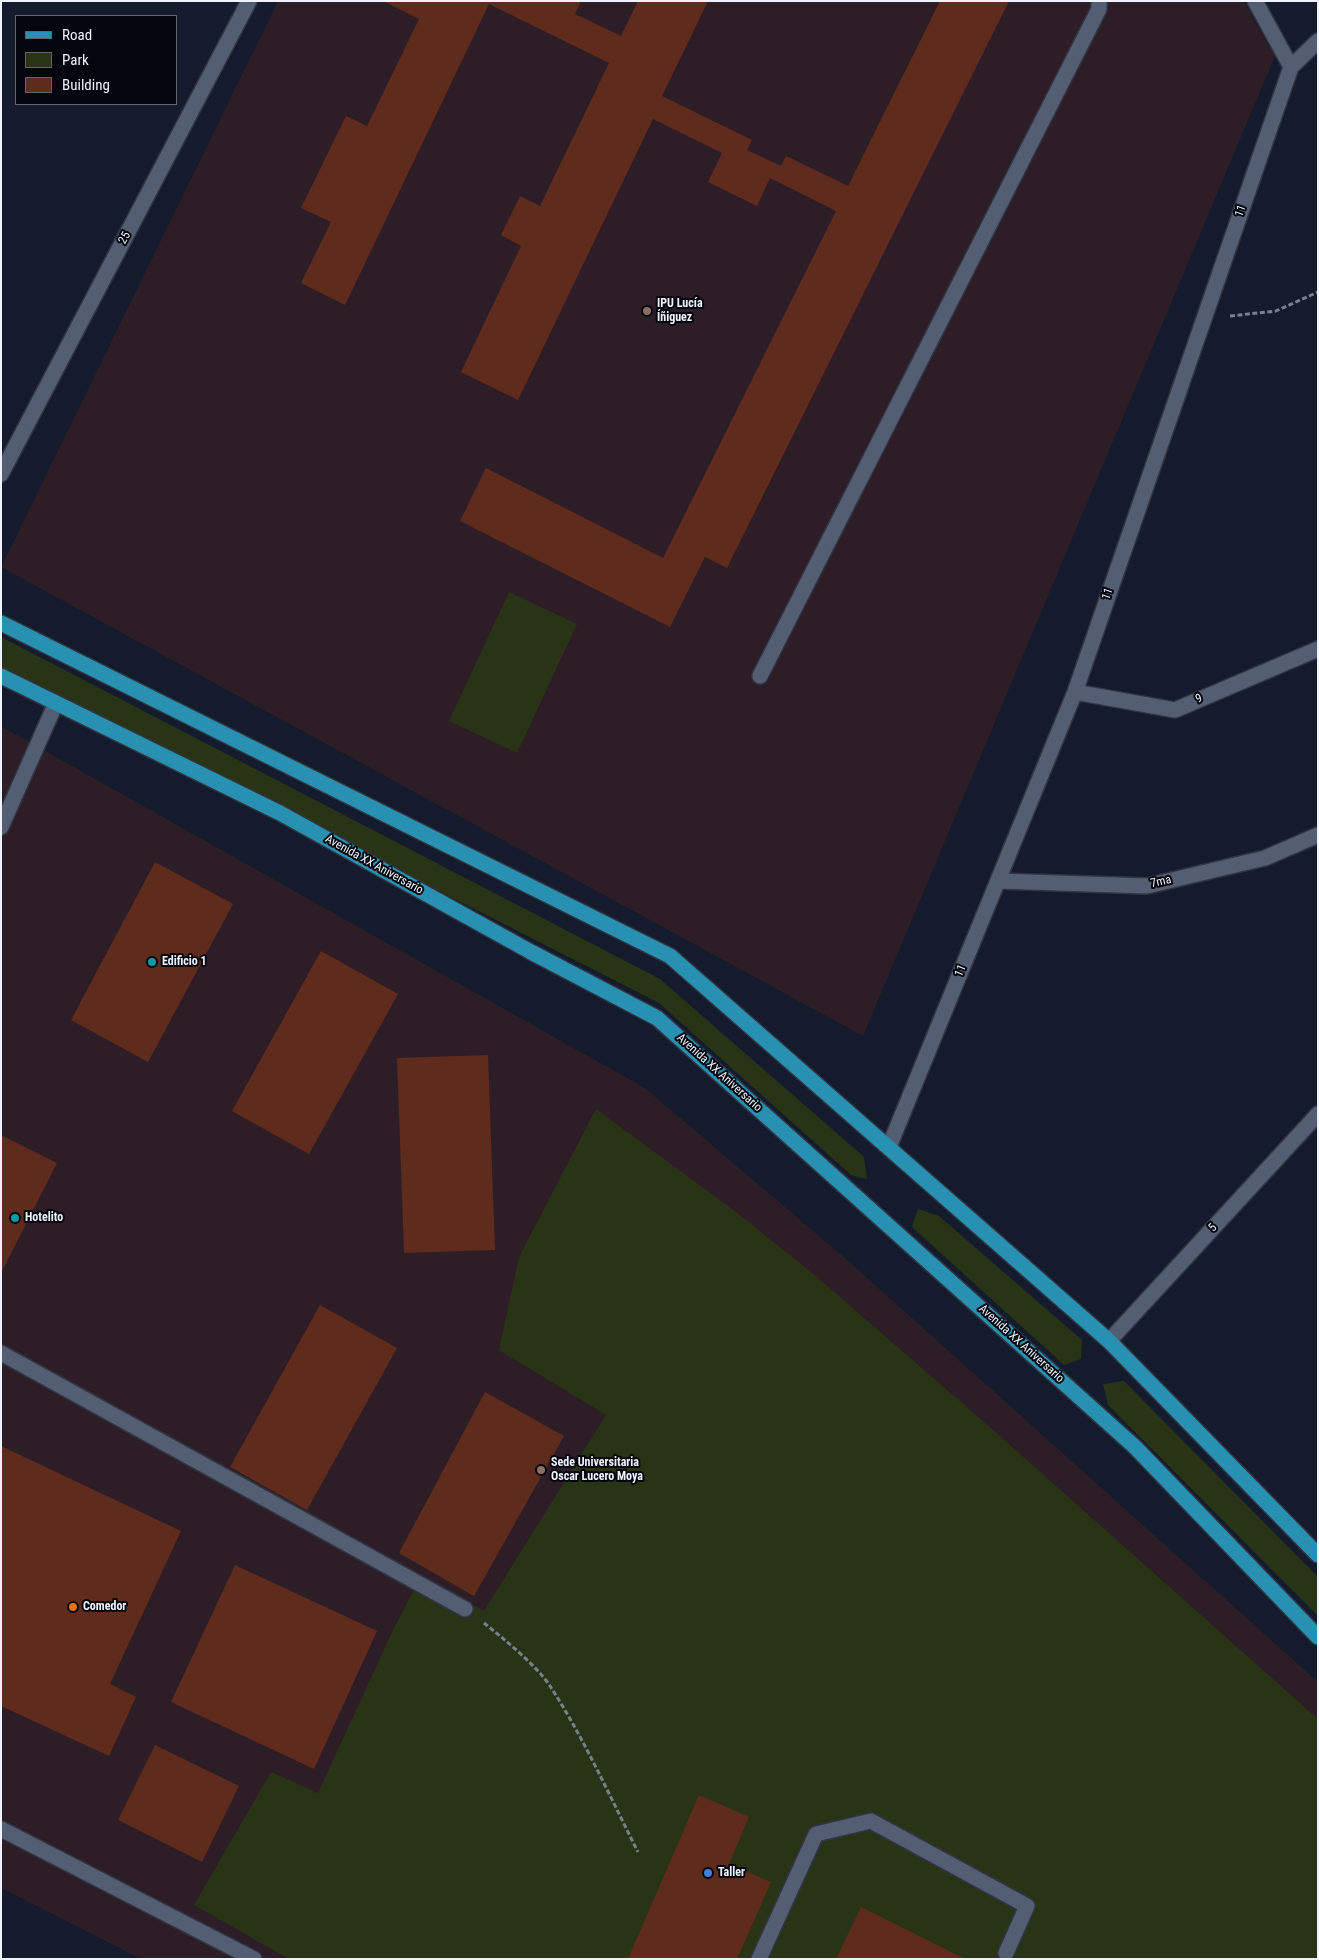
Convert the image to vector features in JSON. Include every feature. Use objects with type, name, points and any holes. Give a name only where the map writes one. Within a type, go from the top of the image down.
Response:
[{"type":"main road","points":[[1,623],[670,956],[1109,1341],[1318,1555]]},
{"type":"main road","name":"Avenida XX Aniversario","points":[[1,676],[280,813],[531,952],[657,1018],[1135,1447],[1318,1637]]},
{"type":"street","name":"25","points":[[1,474],[249,1]]},
{"type":"street","points":[[760,676],[1099,9],[1099,1]]},
{"type":"street","points":[[1255,1],[1291,67]]},
{"type":"street","name":"11","points":[[889,1147],[1075,692],[1291,67],[1318,41]]},
{"type":"street","name":"9","points":[[1075,692],[1175,710],[1318,649]]},
{"type":"street","points":[[1,827],[56,702]]},
{"type":"street","name":"7ma","points":[[998,881],[1146,886],[1265,858],[1318,835]]},
{"type":"street","name":"5","points":[[1109,1341],[1318,1114]]},
{"type":"street","points":[[1,1353],[465,1608]]},
{"type":"street","points":[[759,1959],[816,1834],[871,1821],[1028,1906],[1006,1953]]},
{"type":"street","points":[[1,1829],[254,1959]]},
{"type":"path","points":[[1204,318],[1276,311],[1318,292]]},
{"type":"path","points":[[465,1608],[505,1640],[549,1685],[587,1753],[638,1852]]},
{"type":"shaded area","name":"IPU Lucía Íñiguez","points":[[278,1],[1243,1],[1275,56],[863,1036],[1,567]]},
{"type":"shaded area","name":"Sede Universitaria Oscar Lucero Moya","points":[[1,726],[645,1088],[845,1258],[1318,1682],[1318,1959],[141,1959],[1,1888]]},
{"type":"green space","points":[[509,592],[577,624],[517,753],[449,721]]},
{"type":"green space","points":[[1,637],[660,979],[864,1157],[867,1179],[851,1175],[659,1003],[1,668]]},
{"type":"green space","points":[[596,1109],[736,1212],[817,1277],[993,1430],[1318,1719],[1318,1959],[289,1959],[194,1905],[271,1772],[318,1793],[393,1630],[421,1576],[484,1611],[606,1415],[499,1350],[519,1257]]},
{"type":"green space","points":[[918,1209],[939,1216],[1082,1340],[1081,1359],[1064,1365],[912,1227]]},
{"type":"green space","points":[[1124,1381],[1318,1577],[1318,1616],[1108,1405],[1103,1384]]},
{"type":"building","points":[[383,1],[581,1],[575,14],[621,36],[638,1],[708,1],[662,96],[752,140],[747,150],[781,166],[786,156],[848,186],[940,1],[1009,1],[727,568],[705,557],[670,627],[460,521],[486,468],[663,558],[836,211],[770,178],[757,206],[708,182],[722,153],[653,119],[518,400],[461,372],[521,246],[501,235],[520,196],[540,206],[609,63],[489,4],[345,305],[301,283],[331,222],[301,208],[346,116],[367,126],[419,19]]},
{"type":"building","name":"Edificio 1","points":[[155,862],[233,904],[148,1062],[71,1020]]},
{"type":"building","points":[[321,951],[398,994],[309,1154],[232,1111]]},
{"type":"building","points":[[488,1055],[495,1250],[404,1253],[397,1058]]},
{"type":"building","name":"Hotelito","points":[[1,1135],[57,1163],[1,1273]]},
{"type":"building","points":[[320,1305],[397,1348],[307,1510],[230,1467]]},
{"type":"building","points":[[485,1392],[564,1436],[474,1596],[399,1553]]},
{"type":"building","name":"Comedor","points":[[1,1446],[181,1531],[110,1684],[136,1697],[109,1756],[1,1706]]},
{"type":"building","points":[[235,1565],[377,1631],[314,1769],[171,1702]]},
{"type":"building","points":[[155,1745],[239,1786],[202,1862],[118,1820]]},
{"type":"building","name":"Taller","points":[[699,1795],[749,1817],[729,1864],[771,1882],[737,1959],[628,1959]]},
{"type":"building","points":[[861,1907],[965,1959],[836,1959]]},
{"type":"place","name":"IPU Lucía Íñiguez","points":[[647,311]]},
{"type":"place","name":"Edificio 1","points":[[152,962]]},
{"type":"place","name":"Hotelito","points":[[15,1218]]},
{"type":"place","name":"Sede Universitaria Oscar Lucero Moya","points":[[541,1470]]},
{"type":"place","name":"Comedor","points":[[73,1607]]},
{"type":"place","name":"Taller","points":[[708,1873]]}]
